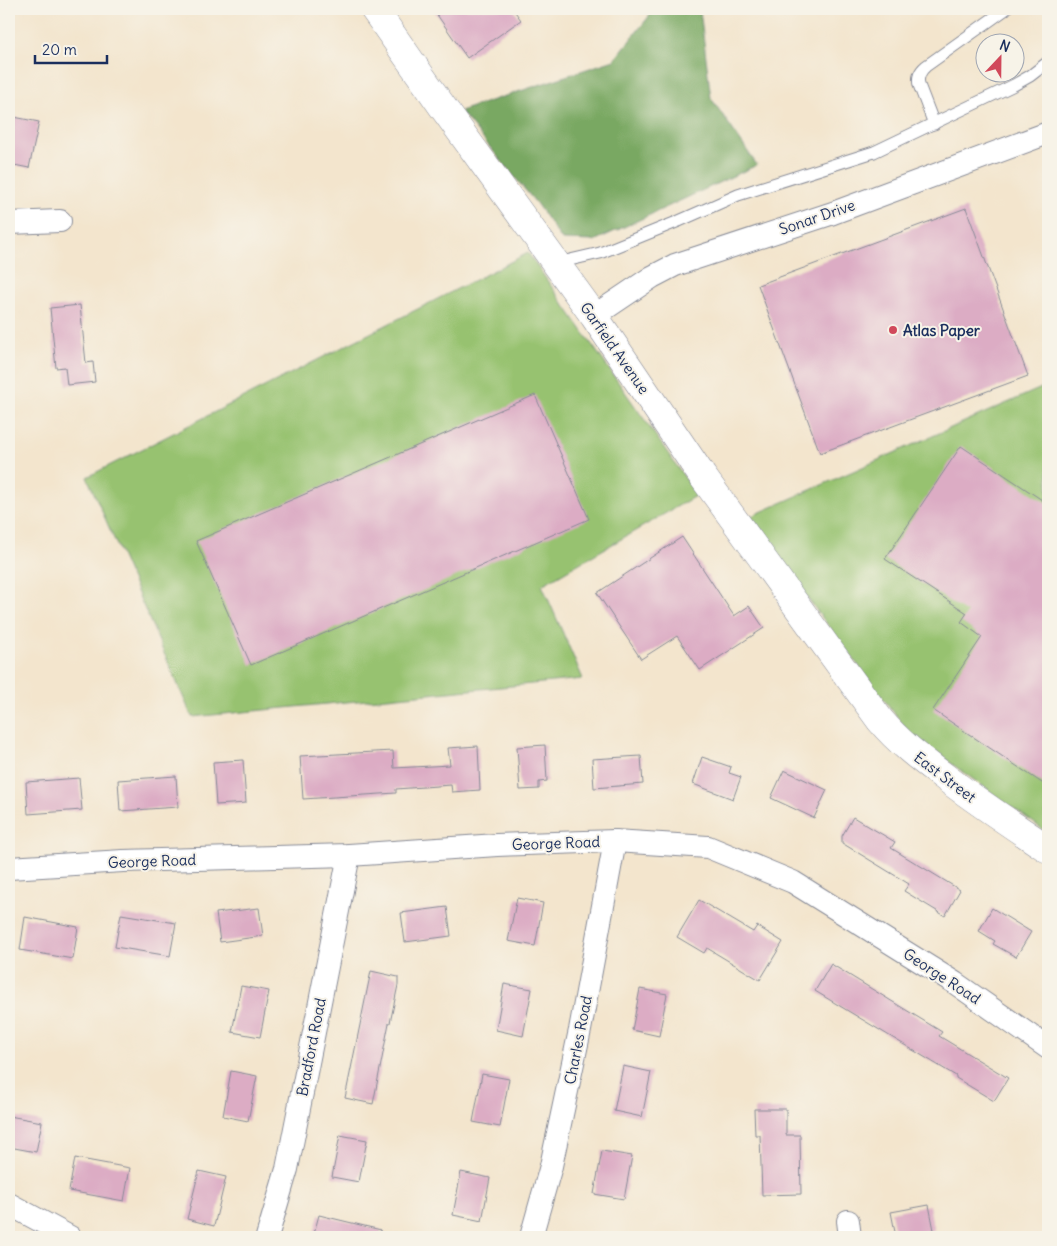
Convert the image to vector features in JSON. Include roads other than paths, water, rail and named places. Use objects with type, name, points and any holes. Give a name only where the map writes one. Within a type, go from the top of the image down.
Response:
[{"type":"street","name":"Garfield Avenue","points":[[374,9],[594,316],[703,477],[856,688]]},
{"type":"street","name":"Sonar Drive","points":[[594,316],[652,277],[675,265],[833,213],[1048,134]]},
{"type":"street","points":[[9,223],[60,221]]},
{"type":"street","name":"East Street","points":[[856,688],[880,720],[909,750],[986,808],[1048,849]]},
{"type":"street","name":"George Road","points":[[9,868],[123,862],[349,855],[497,844],[616,841],[708,847],[794,882],[955,983],[1048,1048]]},
{"type":"street","name":"Charles Road","points":[[530,1237],[551,1166],[580,1030],[616,841]]},
{"type":"street","name":"Bradford Road","points":[[267,1237],[287,1170],[349,855]]},
{"type":"street","points":[[9,1204],[70,1237]]},
{"type":"lane","points":[[934,124],[919,85],[918,78],[921,72],[926,66],[1006,9]]},
{"type":"lane","points":[[556,263],[600,252],[679,221],[738,195],[874,152],[1022,81],[1048,62]]},
{"type":"place","name":"Atlas Paper","points":[[893,330]]}]
